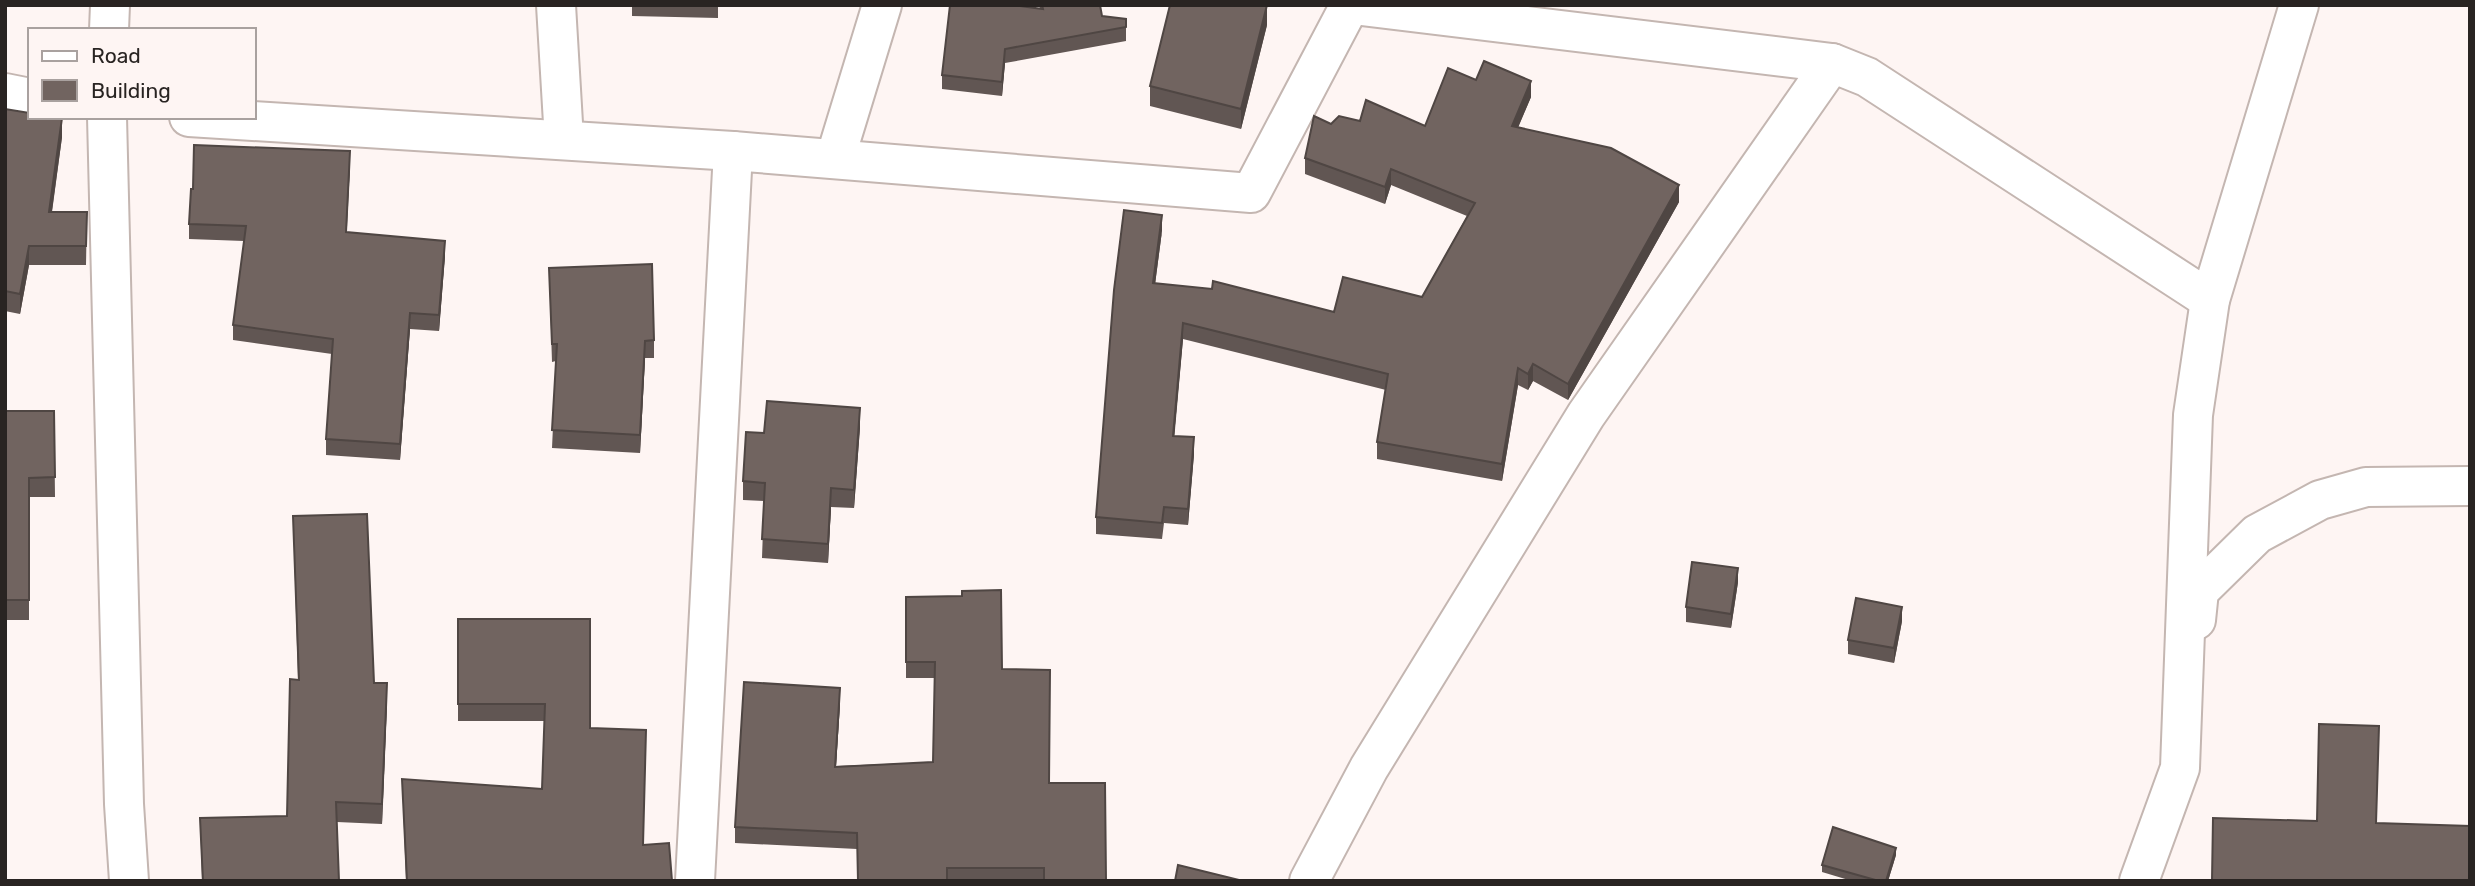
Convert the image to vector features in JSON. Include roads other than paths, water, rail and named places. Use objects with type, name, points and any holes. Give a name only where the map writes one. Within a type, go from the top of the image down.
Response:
[{"type":"street","points":[[109,28],[110,5]]},
{"type":"street","points":[[556,5],[564,140]]},
{"type":"street","points":[[835,159],[882,5]]},
{"type":"street","points":[[222,119],[733,151],[1251,192],[1351,5],[1832,63],[1867,77],[2210,300]]},
{"type":"street","points":[[2180,768],[2193,415],[2210,300],[2299,5]]},
{"type":"street","points":[[1309,881],[1369,768],[1586,415],[1832,63]]},
{"type":"street","points":[[5,93],[28,98]]},
{"type":"street","points":[[107,119],[124,804],[129,881]]},
{"type":"street","points":[[695,881],[733,151]]},
{"type":"street","points":[[2139,881],[2180,768],[2199,591],[2257,534],[2320,500],[2366,487],[2470,486]]}]
